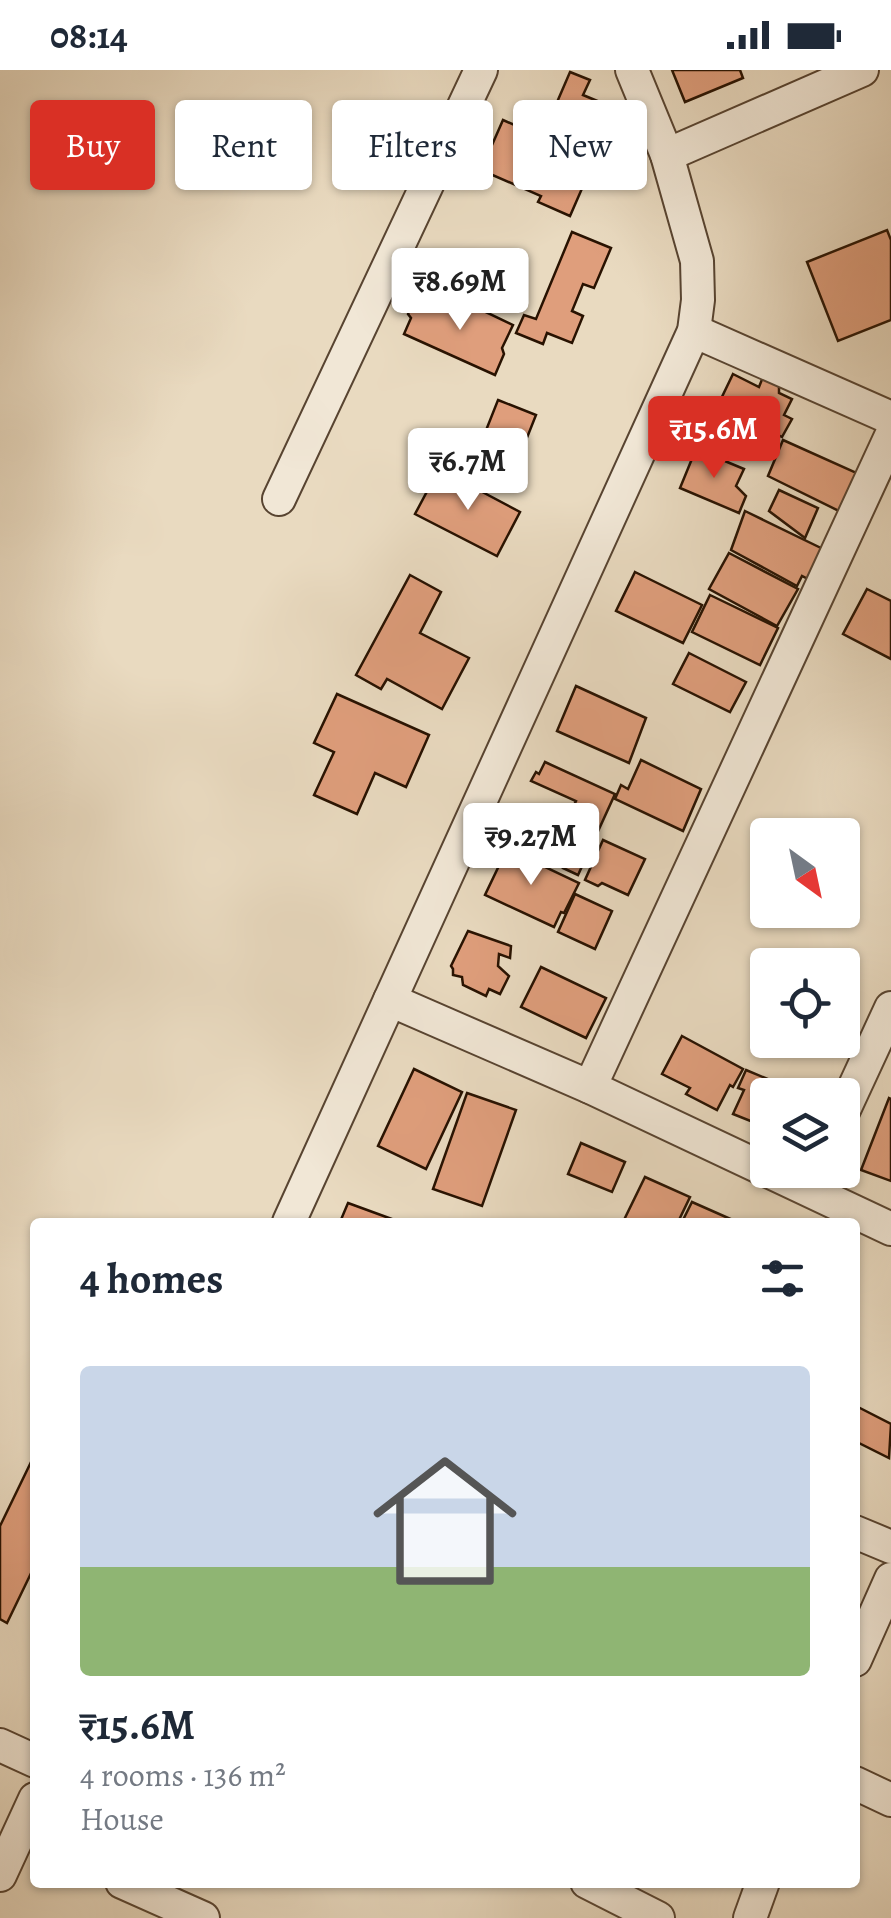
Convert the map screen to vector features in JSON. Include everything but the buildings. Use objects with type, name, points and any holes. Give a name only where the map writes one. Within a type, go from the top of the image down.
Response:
[{"type":"street","points":[[279,499],[481,70]]},
{"type":"street","points":[[290,1218],[694,331],[698,300],[696,261],[667,156],[632,70]]},
{"type":"street","points":[[667,156],[862,70]]},
{"type":"street","points":[[694,331],[891,418]]},
{"type":"street","points":[[590,1088],[891,436]]},
{"type":"street","points":[[390,1000],[750,1154]]},
{"type":"street","points":[[859,1078],[891,1008]]},
{"type":"street","points":[[825,1188],[891,1230]]},
{"type":"street","points":[[860,1534],[891,1547]]},
{"type":"street","points":[[860,1649],[891,1579]]},
{"type":"street","points":[[0,1745],[30,1759]]},
{"type":"street","points":[[860,1785],[891,1800]]},
{"type":"street","points":[[0,1875],[27,1841]]},
{"type":"street","points":[[136,1888],[203,1918]]},
{"type":"street","points":[[599,1888],[658,1918]]},
{"type":"street","points":[[750,1918],[762,1888]]}]
